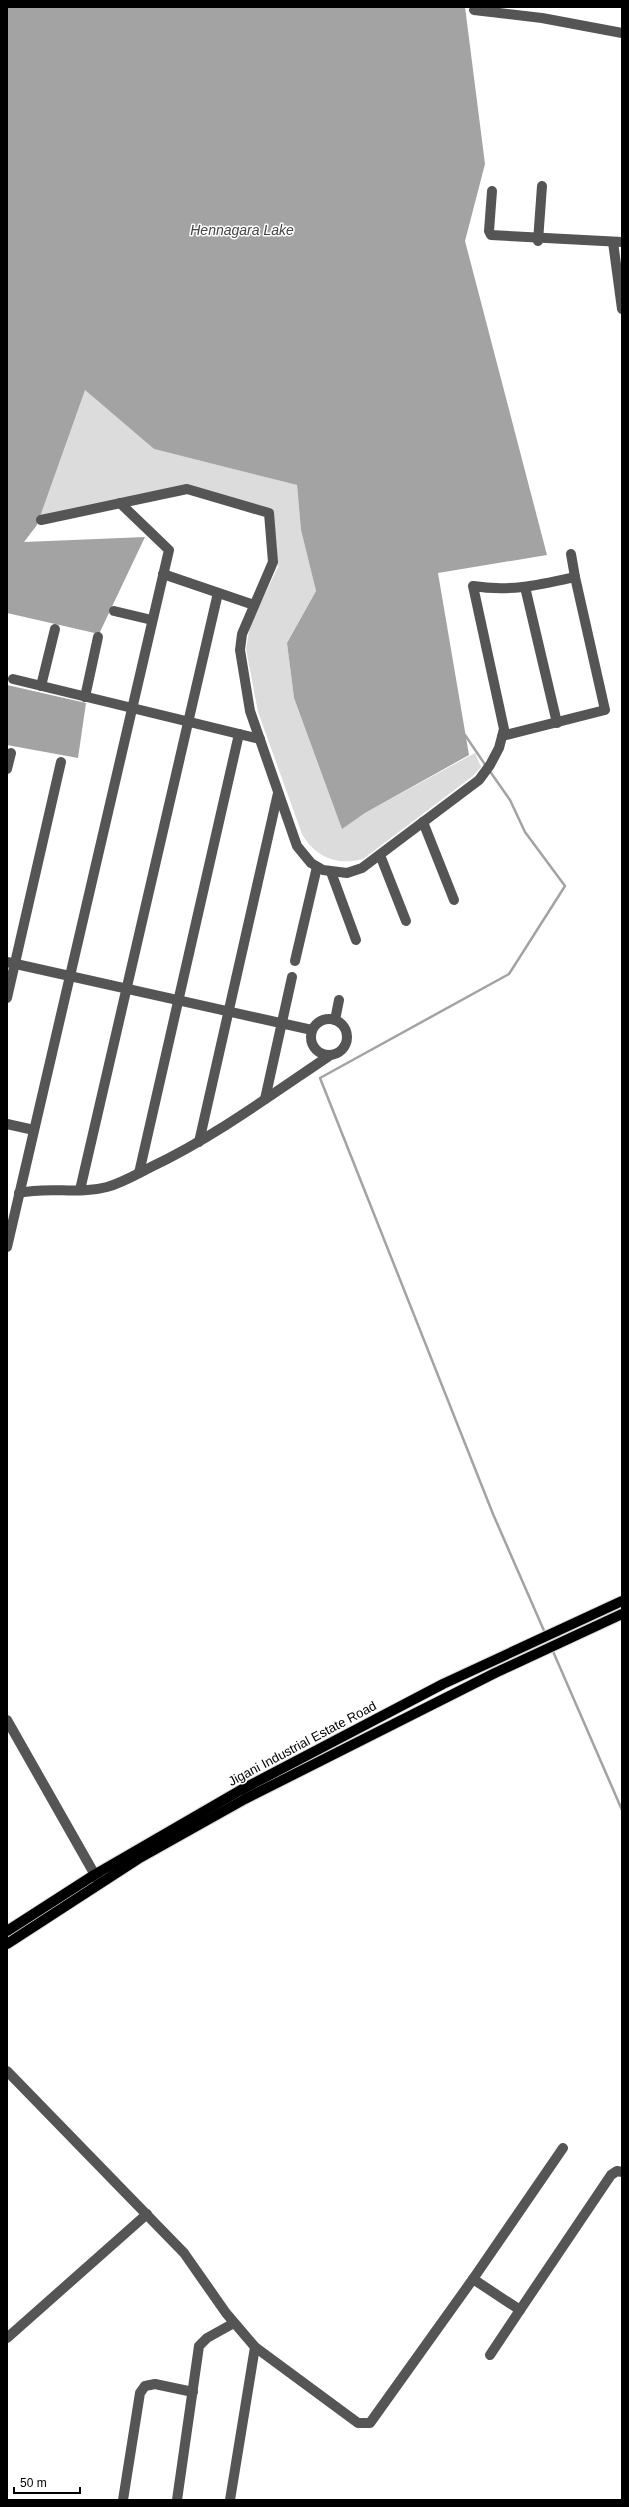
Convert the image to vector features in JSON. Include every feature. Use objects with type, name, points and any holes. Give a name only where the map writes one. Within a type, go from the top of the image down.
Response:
[{"type":"main road","name":"Jigani Industrial Estate Road","points":[[7,1931],[94,1875],[260,1780],[443,1684],[622,1601]]},
{"type":"main road","name":"Jigani Industrial Estate Road","points":[[7,1944],[138,1858],[245,1799],[384,1727],[551,1646],[622,1614]]},
{"type":"street","points":[[474,10],[542,18],[622,32]]},
{"type":"street","points":[[538,239],[542,186]]},
{"type":"street","points":[[492,191],[489,233],[491,235],[538,239],[617,242],[622,309]]},
{"type":"street","points":[[41,520],[187,490],[269,513],[274,562],[242,634],[240,650],[250,711],[297,846],[305,858],[317,867],[331,872],[354,871],[380,855],[479,780],[495,757],[504,729],[473,586],[499,590],[524,587],[575,577]]},
{"type":"street","points":[[7,1247],[169,550],[120,503]]},
{"type":"street","points":[[502,736],[606,710],[571,554]]},
{"type":"street","points":[[163,574],[254,606]]},
{"type":"street","points":[[524,587],[557,723]]},
{"type":"street","points":[[80,1190],[218,593]]},
{"type":"street","points":[[114,611],[152,620]]},
{"type":"street","points":[[41,686],[55,629]]},
{"type":"street","points":[[85,697],[98,637]]},
{"type":"street","points":[[13,679],[260,739]]},
{"type":"street","points":[[139,1173],[239,734]]},
{"type":"street","points":[[7,769],[11,753]]},
{"type":"street","points":[[7,998],[11,963],[62,762]]},
{"type":"street","points":[[199,1142],[279,792]]},
{"type":"street","points":[[424,822],[454,900]]},
{"type":"street","points":[[380,855],[406,920]]},
{"type":"street","points":[[295,961],[317,867]]},
{"type":"street","points":[[331,872],[356,940]]},
{"type":"street","points":[[11,963],[312,1030]]},
{"type":"street","points":[[265,1099],[292,977]]},
{"type":"street","points":[[335,1020],[339,1000]]},
{"type":"street","points":[[19,1194],[44,1189],[80,1190],[108,1187],[199,1142],[329,1056],[342,1051],[347,1039],[345,1029],[335,1020],[323,1020],[312,1030],[310,1038],[313,1047],[320,1054],[329,1056]]},
{"type":"street","points":[[7,1124],[34,1130]]},
{"type":"street","points":[[7,1720],[100,1884]]},
{"type":"street","points":[[7,2071],[187,2258],[226,2313],[255,2347],[358,2423],[370,2423],[473,2279],[562,2148]]},
{"type":"street","points":[[490,2356],[611,2175],[617,2171],[622,2172]]},
{"type":"street","points":[[7,2338],[146,2214]]},
{"type":"street","points":[[473,2279],[520,2310]]},
{"type":"street","points":[[177,2500],[199,2346],[207,2338],[234,2323]]},
{"type":"street","points":[[230,2500],[255,2347]]},
{"type":"street","points":[[123,2500],[140,2393],[145,2386],[155,2384],[193,2392]]},
{"type":"shaded area","points":[[84,389],[154,449],[297,485],[301,530],[316,591],[287,643],[294,698],[342,828],[365,813],[475,753],[481,767],[473,776],[363,859],[353,861],[336,860],[328,858],[313,849],[302,834],[258,712],[246,649],[250,625],[278,567],[272,510],[189,487],[40,516]]},
{"type":"water","name":"Hennagara Lake","points":[[7,7],[465,7],[485,164],[465,241],[547,555],[438,573],[469,755],[365,813],[342,829],[294,698],[287,643],[316,591],[301,530],[297,485],[154,449],[85,390],[37,525],[24,542],[145,537],[99,634],[7,613]]},
{"type":"water","points":[[7,685],[86,703],[78,758],[7,745]]},
{"type":"waterway","points":[[465,735],[486,766]]},
{"type":"waterway","points":[[489,770],[510,800],[525,832],[565,886],[509,974],[320,1078],[493,1514],[545,1633]]},
{"type":"waterway","points":[[552,1649],[622,1810]]}]
